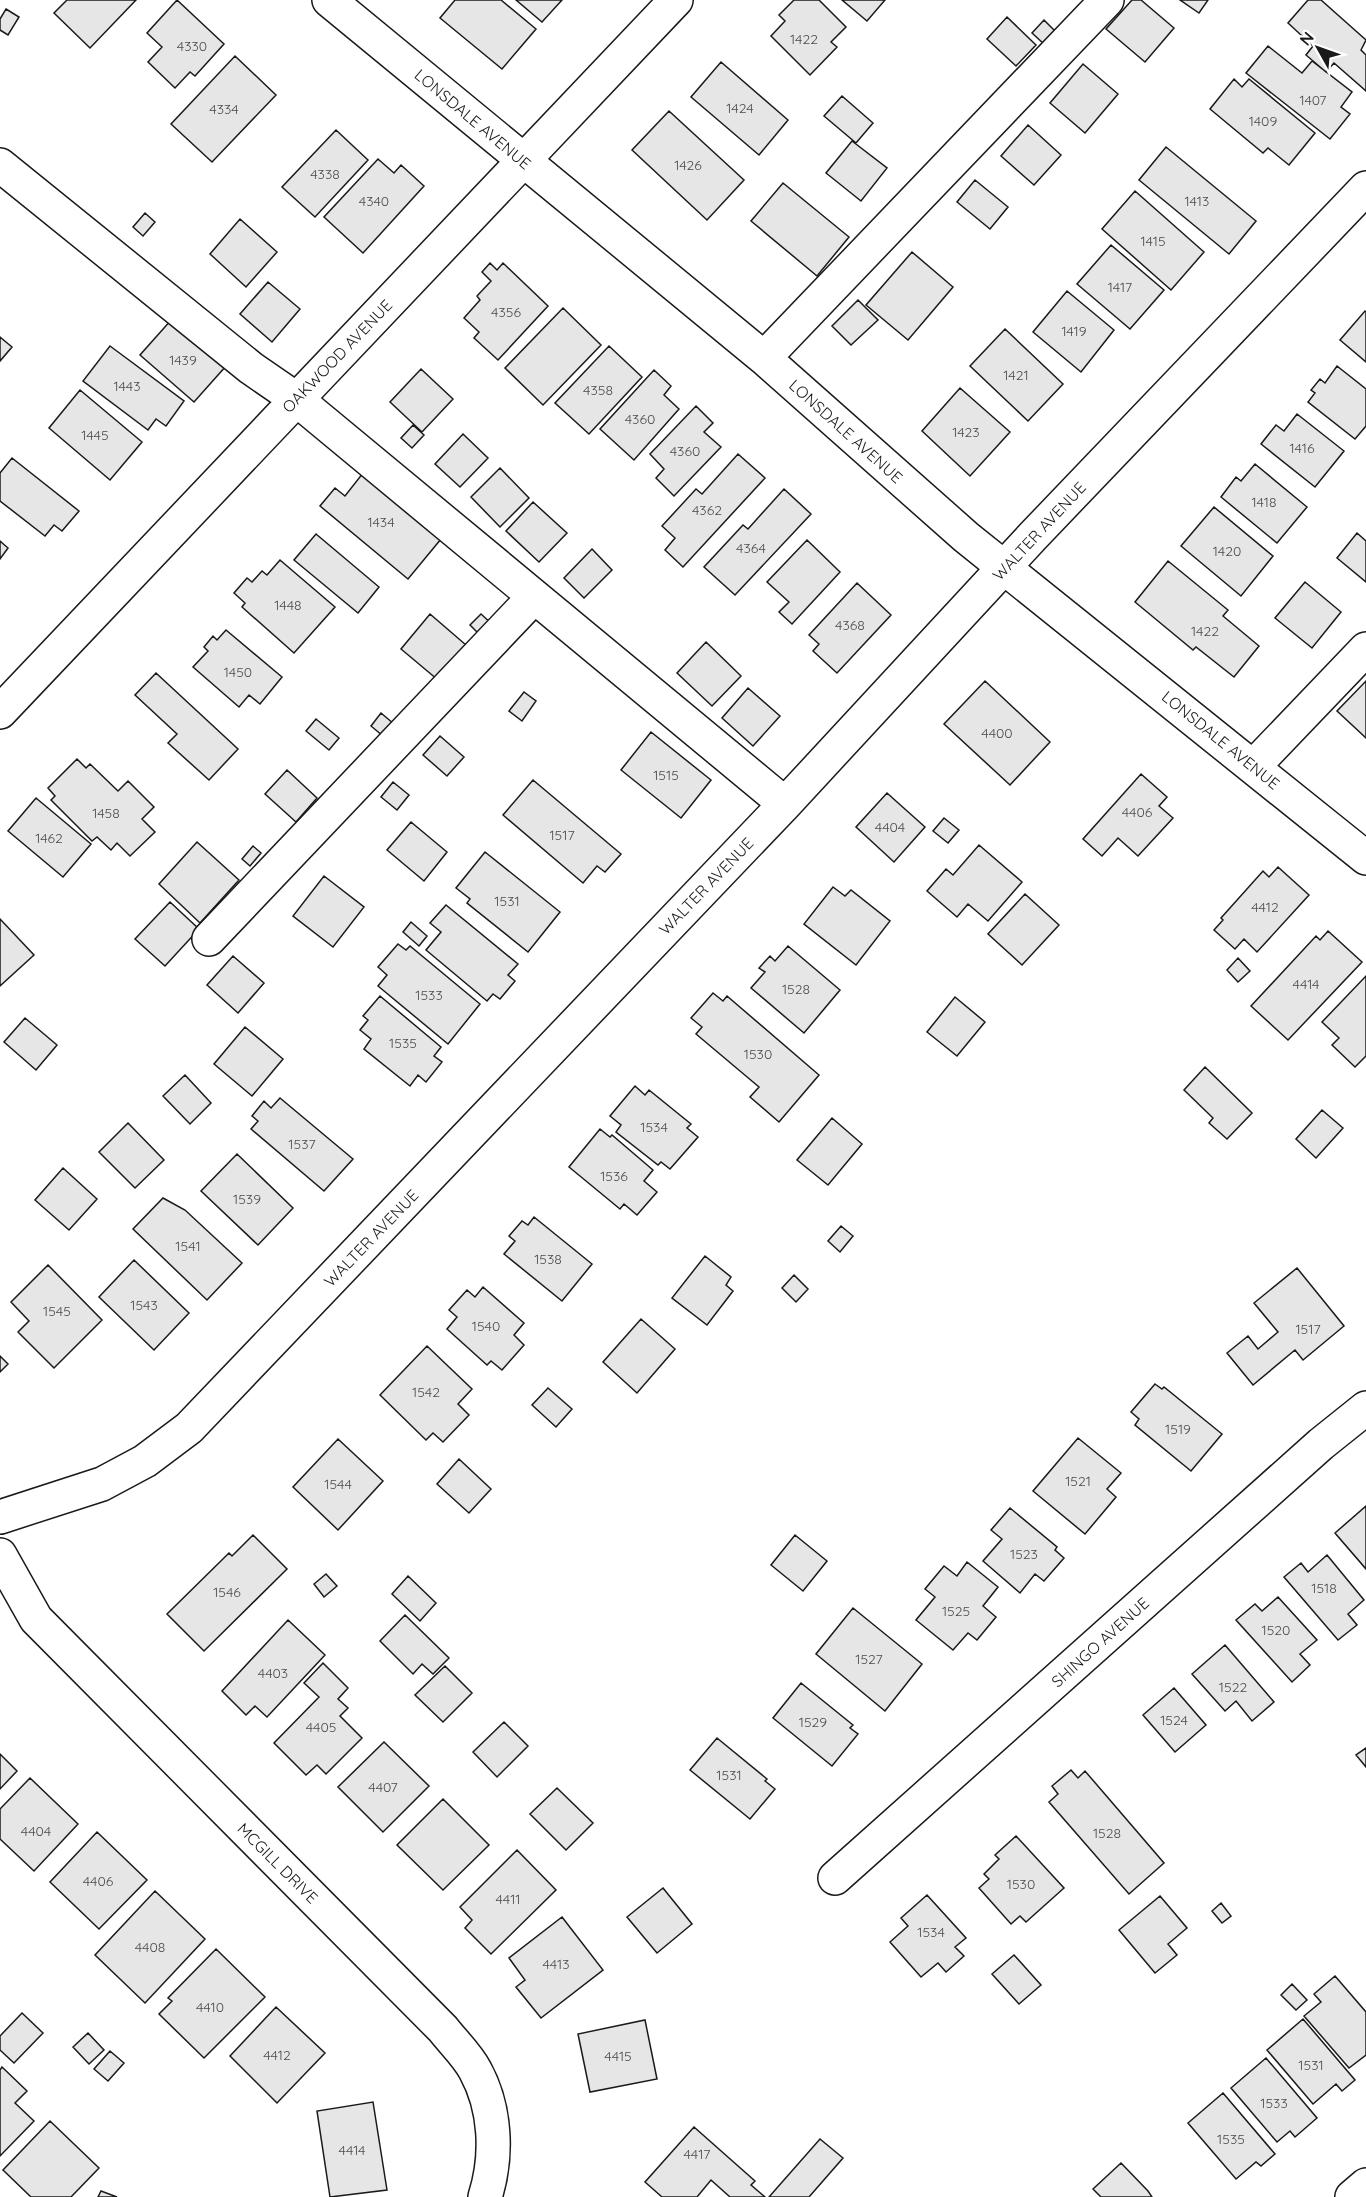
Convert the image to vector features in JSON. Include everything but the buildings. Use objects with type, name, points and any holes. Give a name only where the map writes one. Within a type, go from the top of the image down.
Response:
[{"type":"street","name":"LONSDALE AVENUE","points":[[329,0],[764,358],[957,529],[1366,858]]},
{"type":"street","name":"OAKWOOD AVENUE","points":[[0,712],[676,0]]},
{"type":"street","points":[[764,358],[1107,0]]},
{"type":"street","points":[[0,165],[234,355],[296,399],[785,804]]},
{"type":"street","name":"WALTER AVENUE","points":[[0,1517],[102,1484],[145,1461],[189,1428],[785,804],[1004,567],[1366,188]]},
{"type":"street","points":[[209,939],[534,597]]},
{"type":"street","points":[[1254,766],[1366,649]]},
{"type":"street","name":"SHINGO AVENUE","points":[[835,1878],[1303,1460],[1366,1408]]},
{"type":"street","name":"MCGILL DRIVE","points":[[0,1555],[36,1619],[443,2029],[474,2069],[489,2102],[492,2125],[493,2157],[485,2197]]},
{"type":"street","points":[[1352,2197],[1366,2185]]}]
